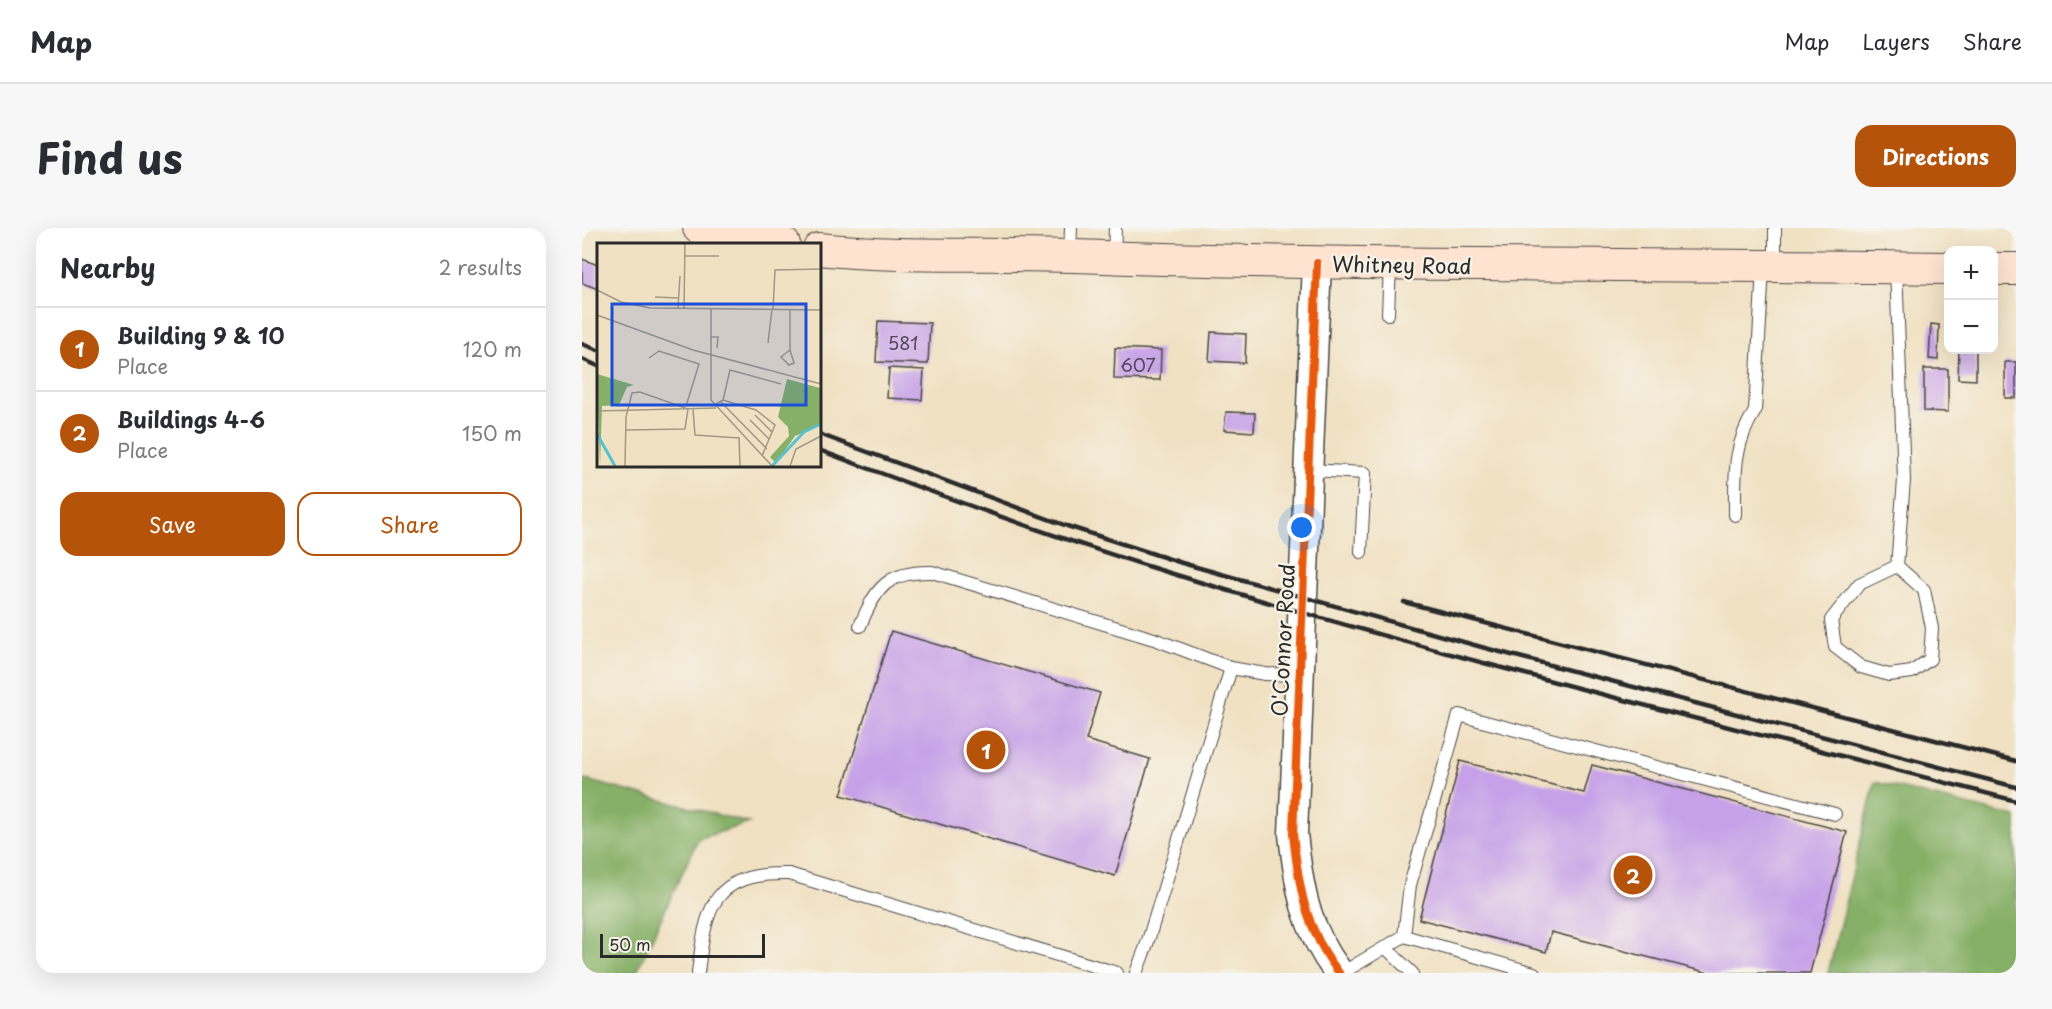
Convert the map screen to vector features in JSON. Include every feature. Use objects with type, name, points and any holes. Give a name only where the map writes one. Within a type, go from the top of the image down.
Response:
[{"type":"main road","points":[[699,228],[779,243]]},
{"type":"main road","name":"Whitney Road","points":[[820,249],[876,254],[1070,242],[1114,243],[1317,263],[1944,268]]},
{"type":"main road","points":[[1998,269],[2016,269]]},
{"type":"street","name":"O'Connor Road","points":[[1317,263],[1293,834],[1298,875],[1313,931],[1325,954],[1341,973]]},
{"type":"lane","points":[[1734,515],[1735,460],[1748,422],[1755,411],[1769,266],[1775,228]]},
{"type":"lane","points":[[1389,314],[1390,264]]},
{"type":"lane","points":[[1896,267],[1904,480],[1897,566]]},
{"type":"lane","points":[[1308,470],[1365,473],[1361,552]]},
{"type":"lane","points":[[1897,566],[1924,590],[1932,628],[1930,659],[1912,672],[1889,675],[1862,667],[1835,647],[1831,620],[1859,584],[1897,566]]},
{"type":"lane","points":[[860,626],[871,600],[888,581],[910,571],[932,572],[1154,639],[1231,668],[1265,674],[1298,675]]},
{"type":"lane","points":[[1136,973],[1151,933],[1231,668]]},
{"type":"lane","points":[[1404,936],[1410,885],[1459,715],[1835,814]]},
{"type":"lane","points":[[698,973],[703,932],[711,904],[734,882],[763,873],[789,874],[1117,973]]},
{"type":"lane","points":[[1341,973],[1404,936],[1534,973]]},
{"type":"lane","points":[[1386,948],[1412,973]]},
{"type":"green space","points":[[582,779],[749,823],[698,839],[636,973],[582,973]]},
{"type":"green space","points":[[1875,782],[2016,817],[2016,973],[1828,973]]},
{"type":"building","points":[[582,259],[597,265],[597,289],[582,283]]},
{"type":"building","points":[[878,321],[930,323],[928,364],[876,362]]},
{"type":"building","points":[[1931,324],[1939,325],[1938,360],[1929,359]]},
{"type":"building","points":[[1211,332],[1246,334],[1245,363],[1209,361]]},
{"type":"building","points":[[1115,348],[1161,350],[1160,380],[1114,379]]},
{"type":"building","points":[[1959,354],[1976,354],[1976,380],[1958,379]]},
{"type":"building","points":[[2005,362],[2016,362],[2016,398],[2005,398]]},
{"type":"building","points":[[889,368],[924,370],[922,400],[887,398]]},
{"type":"building","points":[[1924,369],[1948,369],[1948,412],[1924,411]]},
{"type":"building","points":[[1226,412],[1255,413],[1254,432],[1224,430]]},
{"type":"building","points":[[891,631],[1100,693],[1086,740],[1150,759],[1115,876],[841,795]]},
{"type":"building","points":[[1460,761],[1584,793],[1592,765],[1847,832],[1810,973],[1709,973],[1551,932],[1546,952],[1419,919]]},
{"type":"railway","points":[[582,344],[597,350]]},
{"type":"railway","points":[[582,359],[597,366]]},
{"type":"railway","points":[[820,434],[1067,526],[1182,563],[1485,648],[2016,787]]},
{"type":"railway","points":[[820,450],[1044,532],[1284,607],[1597,693],[2016,801]]},
{"type":"railway","points":[[1404,602],[2016,761]]},
{"type":"cycle path","points":[[1317,263],[1293,834],[1301,890],[1311,924],[1318,940],[1339,973]]},
{"type":"place","name":"Building 9 & 10","points":[[986,750]]},
{"type":"place","name":"Buildings 4-6","points":[[1633,875]]}]
